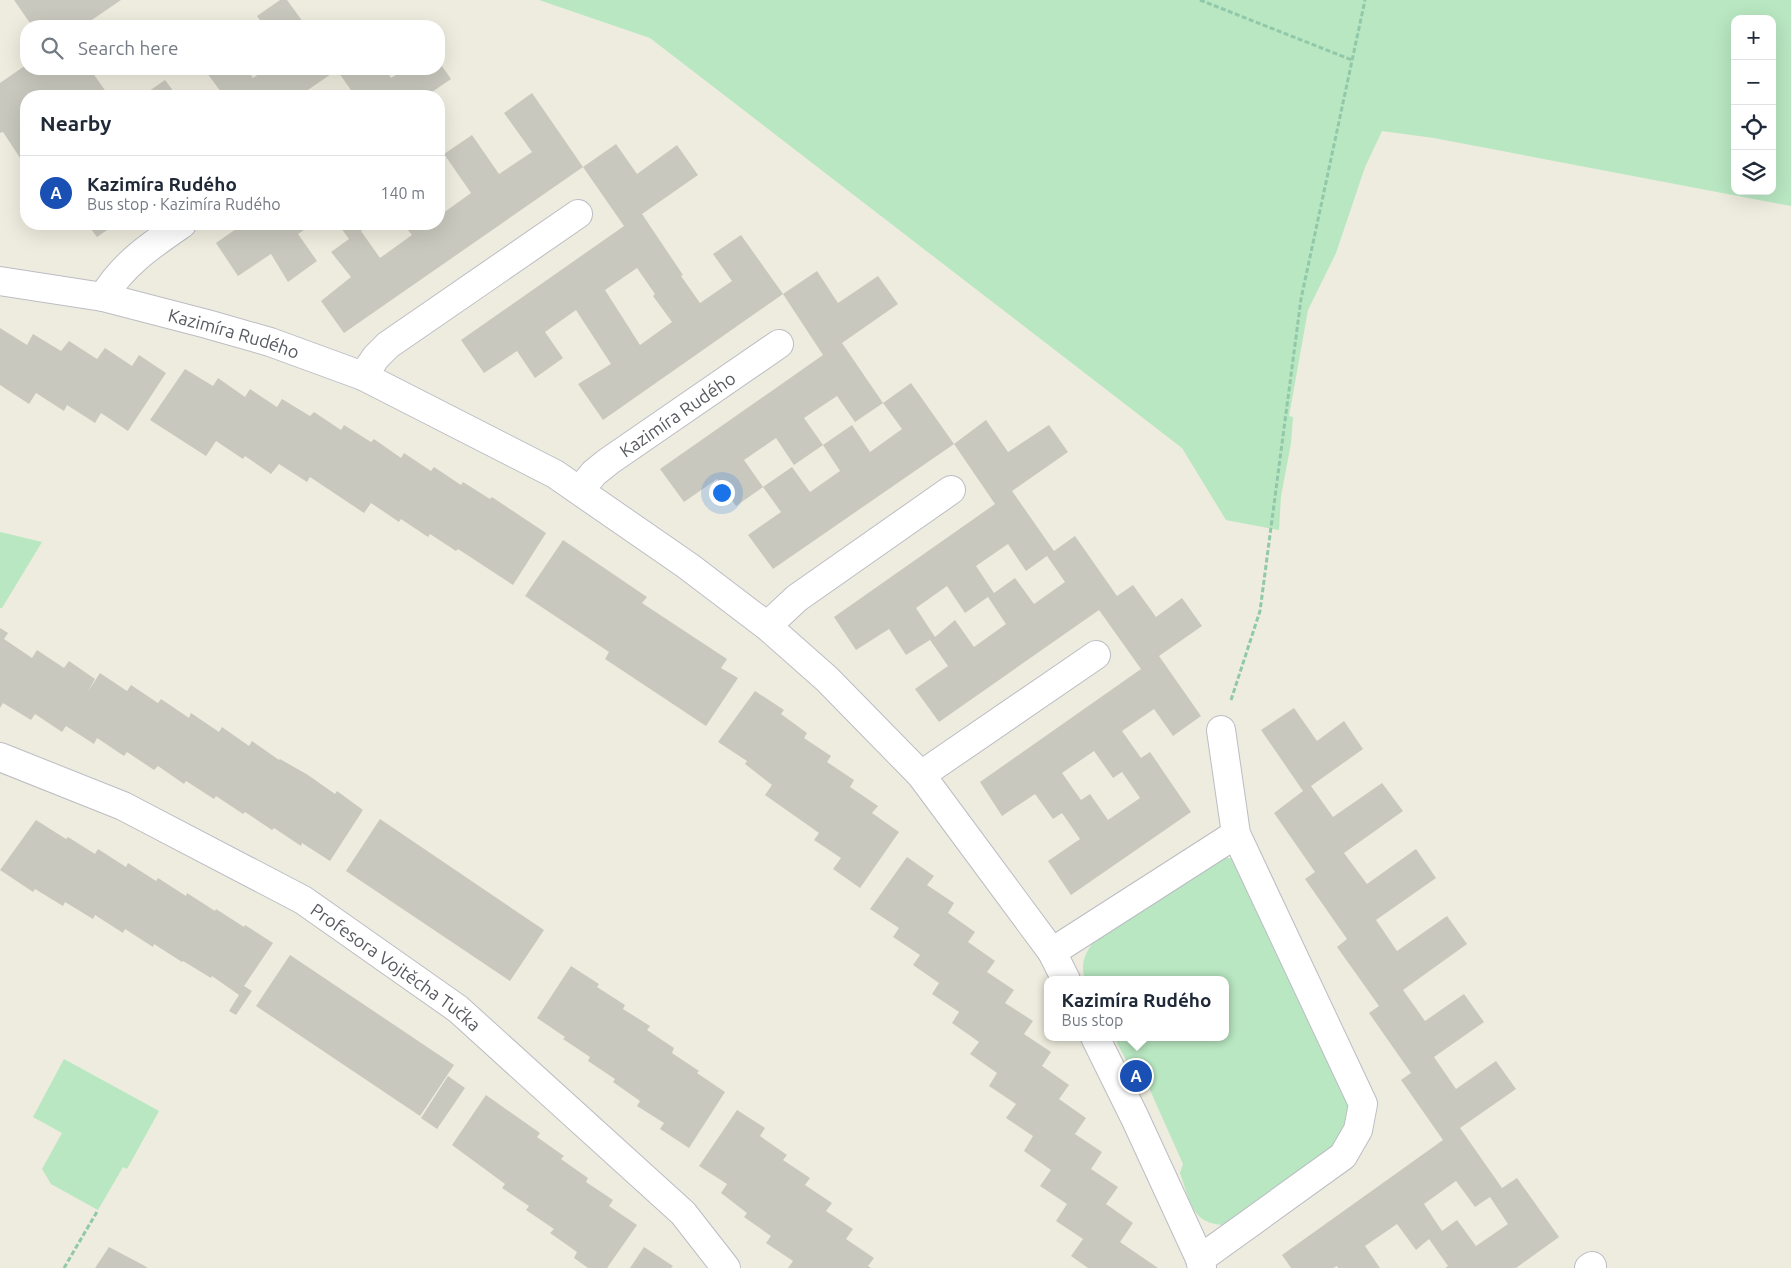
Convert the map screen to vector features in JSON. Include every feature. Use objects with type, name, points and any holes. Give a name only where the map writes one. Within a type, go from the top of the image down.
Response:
[{"type":"street","points":[[363,376],[376,356],[388,345],[578,214]]},
{"type":"street","points":[[103,297],[113,280],[130,262],[174,230]]},
{"type":"street","name":"Kazimíra Rudého","points":[[0,280],[103,297],[270,342],[363,376],[555,474],[580,490],[688,566],[767,626],[826,679],[921,775],[1052,952],[1064,976]]},
{"type":"street","name":"Kazimíra Rudého","points":[[580,490],[609,461],[779,344]]},
{"type":"street","points":[[767,626],[797,598],[951,490]]},
{"type":"street","points":[[921,775],[1096,655]]},
{"type":"street","points":[[1097,1041],[1136,1118],[1201,1264],[1343,1156],[1358,1130],[1363,1104],[1236,834],[1221,730]]},
{"type":"street","name":"Profesora Vojtěcha Tučka","points":[[0,758],[123,806],[303,900],[326,916],[458,1009],[683,1213],[726,1268]]},
{"type":"street","points":[[1052,952],[1236,834]]},
{"type":"path","points":[[1200,0],[1352,60]]},
{"type":"path","points":[[1221,730],[1260,611],[1301,299],[1365,0]]},
{"type":"path","points":[[64,1268],[98,1210]]},
{"type":"green space","points":[[539,0],[1791,0],[1791,206],[1733,195],[1776,195],[1776,15],[1731,15],[1731,195],[1434,138],[1382,131],[1365,167],[1336,253],[1308,310],[1289,416],[1293,417],[1291,443],[1281,496],[1279,530],[1226,520],[1182,448],[650,38]]},
{"type":"green space","points":[[0,532],[42,542],[2,608],[0,608]]},
{"type":"green space","points":[[1219,856],[1233,859],[1351,1110],[1338,1143],[1226,1225],[1205,1221],[1199,1216],[1190,1201],[1180,1173],[1183,1164],[1141,1070],[1133,1073],[1116,1041],[1229,1041],[1229,976],[1084,976],[1083,963],[1086,954],[1095,940]]},
{"type":"green space","points":[[64,1059],[159,1111],[127,1169],[123,1167],[98,1210],[51,1184],[42,1169],[62,1133],[33,1117]]},
{"type":"building","points":[[14,0],[121,0],[92,20],[28,20]]},
{"type":"building","points":[[280,0],[287,0],[302,20],[260,20],[257,16]]},
{"type":"building","points":[[20,69],[20,75],[94,75],[105,90],[20,90],[20,158],[3,132],[0,133],[0,83]]},
{"type":"building","points":[[445,70],[451,79],[435,90],[351,90],[340,75],[389,75],[391,78],[396,75],[445,75]]},
{"type":"building","points":[[208,75],[251,75],[253,78],[257,75],[330,75],[308,90],[220,90]]},
{"type":"building","points":[[165,80],[172,90],[151,90]]},
{"type":"building","points":[[532,93],[583,167],[344,333],[321,301],[351,277],[331,252],[349,239],[342,230],[362,230],[361,231],[380,258],[412,235],[408,230],[445,230],[445,212],[471,193],[445,153],[472,135],[499,174],[532,152],[504,113]]},
{"type":"building","points":[[616,144],[637,174],[677,145],[698,175],[642,214],[700,303],[732,281],[713,254],[741,235],[783,294],[603,420],[578,384],[611,364],[576,310],[545,332],[563,358],[535,378],[517,351],[484,373],[461,340],[624,226],[583,167]],"holes":[[[637,268],[655,294],[653,296],[672,322],[640,345],[605,290]]]},
{"type":"building","points":[[92,230],[107,230],[97,237]]},
{"type":"building","points":[[234,230],[304,230],[298,234],[317,261],[288,282],[271,254],[238,276],[216,243]]},
{"type":"building","points":[[817,271],[838,303],[878,276],[898,304],[842,343],[883,403],[855,422],[837,396],[804,418],[823,445],[794,465],[776,438],[744,460],[763,487],[736,506],[717,479],[684,502],[660,469],[823,355],[783,294]]},
{"type":"building","points":[[0,328],[27,345],[33,334],[61,351],[69,341],[97,359],[105,348],[132,366],[139,355],[166,373],[128,431],[101,413],[95,423],[67,405],[64,411],[36,393],[29,404],[0,385]]},
{"type":"building","points":[[185,369],[213,386],[218,378],[245,397],[250,389],[277,407],[282,399],[310,416],[314,412],[341,430],[344,425],[371,442],[374,439],[401,458],[404,453],[431,471],[434,467],[461,485],[463,482],[490,499],[492,497],[546,533],[513,585],[458,549],[456,551],[430,534],[428,537],[401,519],[399,522],[371,503],[364,513],[310,477],[307,482],[279,464],[271,474],[245,456],[243,459],[216,441],[206,456],[150,420]]},
{"type":"building","points":[[911,383],[954,444],[773,569],[748,535],[781,512],[763,487],[792,467],[810,492],[840,471],[823,445],[852,425],[870,452],[902,429],[883,403]]},
{"type":"building","points":[[986,420],[1008,452],[1049,425],[1068,452],[1012,491],[1054,551],[1075,536],[1117,596],[1133,585],[1156,617],[1182,598],[1202,626],[1159,656],[1201,716],[1173,736],[1154,709],[1122,731],[1141,758],[1150,752],[1191,812],[1071,895],[1048,861],[1080,839],[1062,813],[1053,819],[1035,794],[1002,816],[980,782],[1141,669],[1099,610],[939,722],[915,689],[948,666],[930,640],[906,655],[889,629],[856,650],[834,617],[995,504],[954,444]],"holes":[[[1008,544],[1026,571],[1047,556],[1065,582],[1034,604],[1015,578],[994,593],[976,566]],[[947,586],[965,613],[988,597],[1006,624],[974,647],[955,620],[935,637],[916,608]],[[1094,751],[1113,778],[1122,772],[1140,798],[1108,820],[1090,794],[1081,800],[1062,773]]]},
{"type":"building","points":[[563,540],[647,597],[642,603],[727,659],[721,668],[738,678],[706,726],[605,659],[609,652],[525,596]]},
{"type":"building","points":[[0,628],[8,633],[4,639],[32,658],[37,650],[64,668],[69,661],[95,679],[87,693],[100,673],[127,691],[131,685],[158,703],[161,699],[189,718],[191,713],[219,732],[222,727],[249,746],[252,741],[335,794],[337,791],[363,810],[330,861],[302,843],[301,846],[274,828],[272,830],[245,812],[243,814],[216,796],[214,799],[186,781],[184,784],[158,766],[154,770],[127,752],[124,756],[97,738],[94,744],[66,726],[62,732],[35,714],[31,720],[3,703],[0,708]]},
{"type":"building","points":[[755,691],[784,710],[781,714],[807,733],[804,738],[831,756],[827,762],[854,780],[850,787],[878,806],[872,813],[899,832],[860,888],[833,869],[841,858],[814,840],[819,833],[765,795],[772,785],[745,764],[747,761],[718,742]]},
{"type":"building","points":[[1294,708],[1317,741],[1344,721],[1363,749],[1311,786],[1333,817],[1382,783],[1403,811],[1344,853],[1367,884],[1416,849],[1436,878],[1376,920],[1397,951],[1447,916],[1467,944],[1403,990],[1425,1021],[1464,994],[1484,1022],[1434,1057],[1456,1089],[1496,1061],[1516,1089],[1460,1128],[1502,1188],[1517,1178],[1559,1237],[1516,1268],[1445,1268],[1448,1266],[1429,1239],[1416,1250],[1397,1224],[1365,1246],[1380,1268],[1338,1268],[1337,1266],[1333,1268],[1291,1268],[1282,1255],[1443,1140],[1401,1080],[1411,1073],[1369,1013],[1379,1006],[1337,947],[1347,939],[1305,879],[1315,872],[1274,813],[1303,791],[1261,730]],"holes":[[[1456,1181],[1475,1207],[1490,1197],[1508,1224],[1476,1246],[1457,1220],[1442,1231],[1424,1204]]]},
{"type":"building","points":[[380,819],[544,930],[510,981],[346,871]]},
{"type":"building","points":[[36,820],[95,854],[98,849],[126,867],[128,863],[156,881],[158,878],[186,896],[187,893],[273,943],[244,986],[252,991],[236,1015],[229,1011],[239,995],[212,976],[211,978],[154,944],[153,947],[125,929],[123,933],[95,915],[93,919],[65,902],[63,906],[35,889],[33,892],[0,870]]},
{"type":"building","points":[[907,857],[934,876],[927,885],[954,903],[948,913],[975,932],[968,942],[995,961],[987,972],[1014,990],[1005,1003],[1033,1021],[1024,1034],[1051,1052],[1042,1066],[1069,1085],[1059,1099],[1086,1118],[1075,1134],[1102,1152],[1091,1169],[1118,1187],[1106,1204],[1133,1223],[1120,1242],[1158,1268],[1088,1268],[1071,1256],[1083,1239],[1056,1221],[1067,1204],[1040,1186],[1051,1170],[1024,1151],[1033,1136],[1006,1118],[1016,1104],[989,1086],[997,1073],[970,1054],[979,1042],[952,1023],[959,1012],[932,994],[939,983],[913,965],[920,955],[893,937],[899,928],[870,909]]},
{"type":"building","points":[[290,955],[454,1065],[420,1116],[256,1006]]},
{"type":"building","points":[[571,966],[599,984],[597,987],[625,1005],[623,1009],[650,1026],[647,1030],[674,1048],[672,1053],[699,1071],[697,1073],[725,1092],[689,1148],[660,1129],[664,1123],[637,1106],[640,1101],[613,1082],[615,1079],[588,1061],[590,1057],[563,1039],[565,1037],[537,1018]]},
{"type":"building","points":[[448,1076],[465,1088],[437,1129],[421,1118]]},
{"type":"building","points":[[486,1095],[540,1133],[537,1137],[564,1156],[561,1159],[588,1178],[586,1182],[613,1200],[609,1206],[637,1225],[607,1268],[588,1268],[574,1258],[577,1252],[550,1233],[554,1229],[526,1210],[529,1206],[502,1188],[505,1184],[452,1145]]},
{"type":"building","points":[[737,1110],[765,1128],[760,1136],[787,1155],[783,1160],[810,1178],[805,1185],[832,1203],[826,1211],[853,1229],[846,1239],[874,1258],[868,1266],[871,1268],[788,1268],[793,1261],[766,1243],[771,1236],[744,1217],[747,1213],[721,1193],[727,1184],[699,1166]]},
{"type":"building","points":[[109,1247],[143,1265],[148,1268],[95,1268]]},
{"type":"building","points":[[644,1247],[673,1266],[671,1268],[630,1268]]},
{"type":"place","name":"Kazimíra Rudého","points":[[1136,1076]]}]
